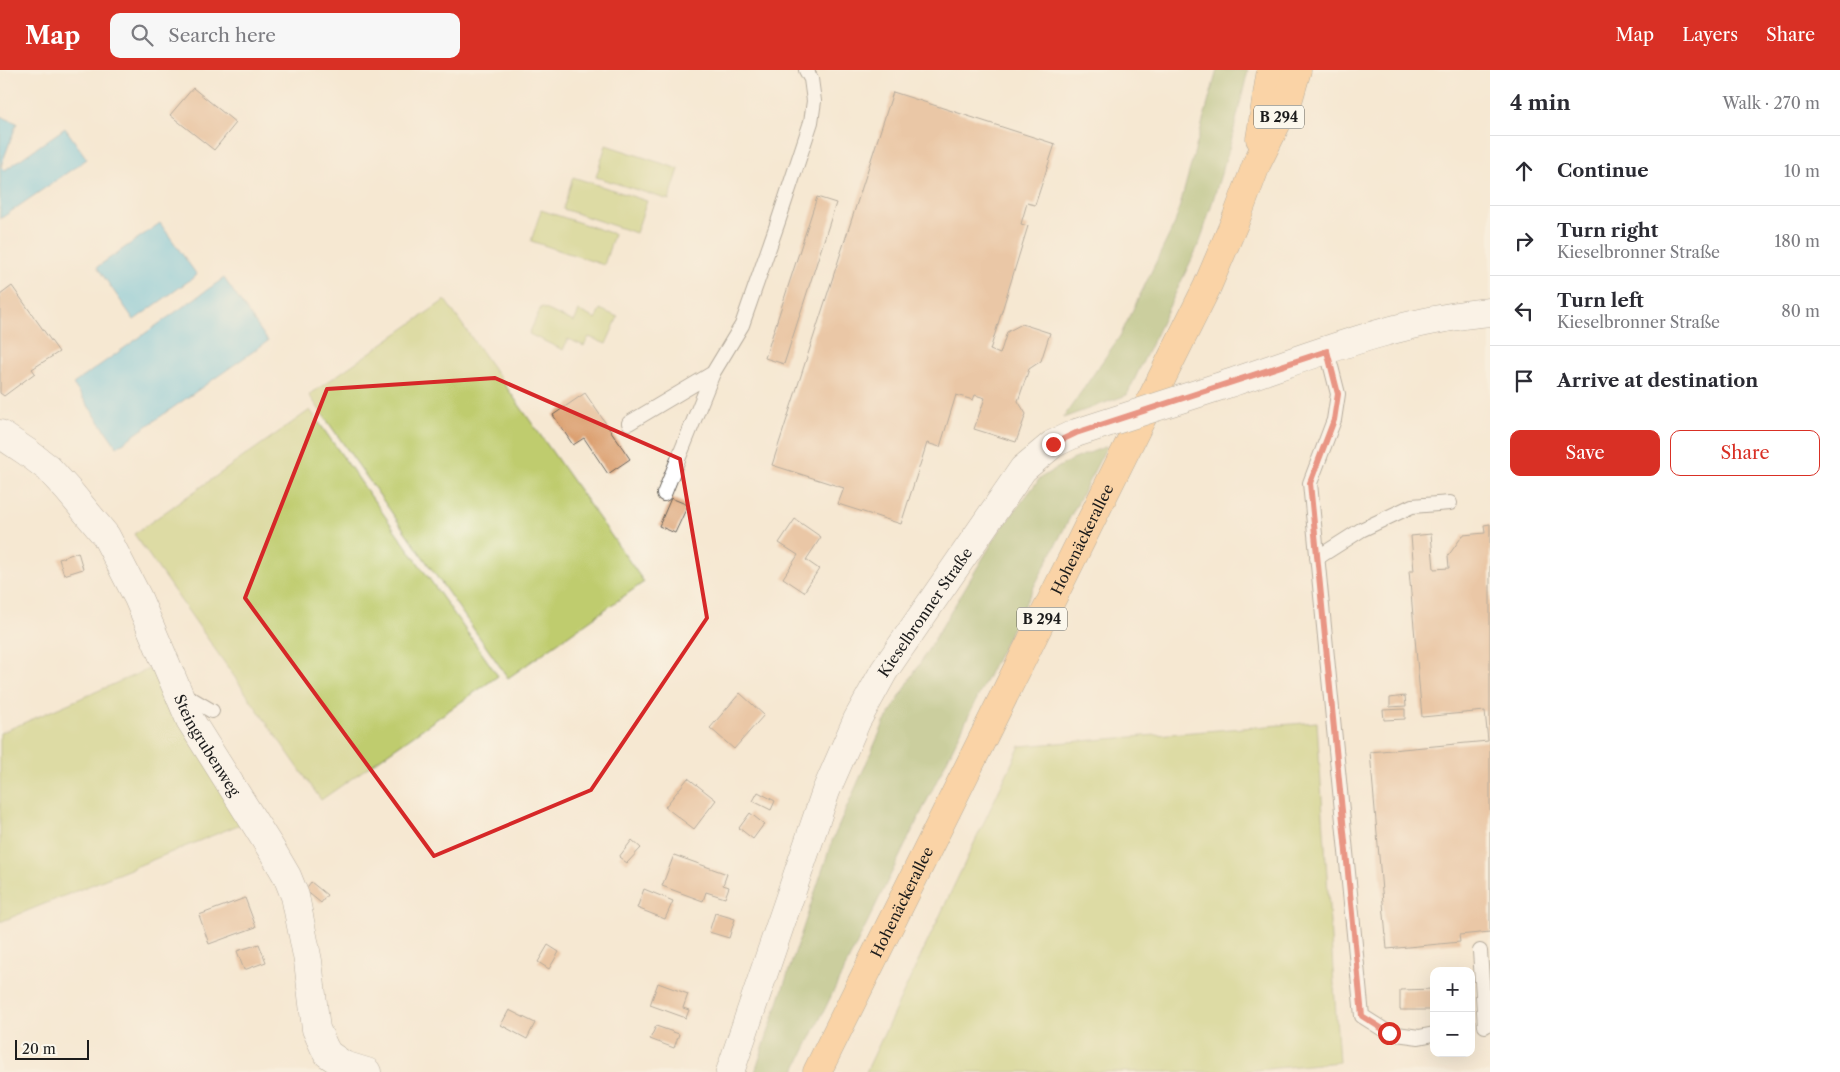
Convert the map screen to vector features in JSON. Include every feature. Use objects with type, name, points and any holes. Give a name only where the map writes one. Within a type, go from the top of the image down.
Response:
[{"type":"main road","name":"Hohenäckerallee","points":[[1257,163],[1271,70]]},
{"type":"main road","name":"Hohenäckerallee","points":[[817,1072],[1207,287],[1257,163],[1288,98],[1297,70]]},
{"type":"street","name":"Kieselbronner Straße","points":[[730,1072],[826,791],[857,720],[884,672],[1023,469],[1053,444],[1076,433],[1420,322],[1490,312]]},
{"type":"street","name":"Steingrubenweg","points":[[0,434],[48,468],[106,536],[138,598],[190,720],[287,876],[295,896],[308,961],[316,1029],[324,1047],[328,1054],[344,1065],[367,1072]]},
{"type":"lane","points":[[664,494],[713,373],[742,325],[811,122],[814,101],[811,79],[806,70]]},
{"type":"lane","points":[[1327,351],[1338,394],[1334,420],[1310,483],[1362,1016],[1389,1033],[1419,1037],[1430,1035]]},
{"type":"lane","points":[[629,423],[713,373]]},
{"type":"lane","points":[[1317,558],[1362,530],[1412,506],[1450,503]]},
{"type":"lane","points":[[178,691],[212,711]]},
{"type":"lane","points":[[1480,951],[1482,1027]]},
{"type":"highlighted area","points":[[495,378],[680,459],[707,618],[591,790],[434,856],[245,598],[327,389]]},
{"type":"green space","points":[[1217,70],[1248,70],[1231,142],[1200,242],[1127,395],[1063,418],[1120,336],[1175,223]]},
{"type":"green space","points":[[606,145],[679,169],[669,200],[596,177]]},
{"type":"green space","points":[[573,177],[647,201],[636,233],[563,209]]},
{"type":"green space","points":[[541,210],[614,234],[604,265],[531,241]]},
{"type":"green space","points":[[445,300],[644,582],[508,678],[309,395]]},
{"type":"green space","points":[[541,307],[574,322],[579,311],[596,319],[600,309],[618,317],[606,344],[589,337],[584,346],[568,339],[563,350],[529,334]]},
{"type":"green space","points":[[310,410],[498,676],[321,800],[134,534]]},
{"type":"green space","points":[[1107,446],[994,664],[794,1072],[755,1072],[832,841],[884,723],[998,533],[1040,478],[1071,460]]},
{"type":"green space","points":[[165,662],[253,819],[0,922],[0,733]]},
{"type":"green space","points":[[1317,722],[1339,1062],[1236,1072],[866,1072],[1020,746]]},
{"type":"water","points":[[0,116],[17,123],[1,166],[5,170],[65,128],[87,159],[0,219]]},
{"type":"water","points":[[160,223],[197,275],[134,320],[97,267]]},
{"type":"water","points":[[224,278],[268,341],[117,447],[73,384]]},
{"type":"building","points":[[193,88],[236,123],[214,150],[170,115]]},
{"type":"building","points":[[893,92],[1055,144],[1035,205],[1027,203],[1021,224],[1028,226],[990,350],[1000,354],[1007,332],[1022,324],[1050,333],[1041,361],[1029,369],[1018,401],[1026,414],[1016,442],[974,429],[985,398],[975,395],[973,400],[956,395],[940,447],[927,443],[901,524],[838,504],[844,488],[772,465]]},
{"type":"building","points":[[817,197],[836,203],[784,364],[765,358]]},
{"type":"building","points":[[12,286],[59,352],[32,369],[35,373],[4,396],[0,393],[0,295]]},
{"type":"building","points":[[585,393],[630,459],[608,474],[584,438],[573,445],[553,415]]},
{"type":"building","points":[[671,498],[688,505],[675,533],[659,526]]},
{"type":"building","points":[[795,519],[821,537],[806,560],[819,569],[804,592],[783,578],[798,555],[779,543]]},
{"type":"building","points":[[1490,524],[1490,932],[1459,935],[1460,942],[1387,949],[1370,752],[1488,741],[1485,711],[1422,717],[1409,571],[1414,571],[1411,536],[1431,534],[1434,569],[1449,568],[1448,556],[1463,535],[1485,533],[1484,525]]},
{"type":"building","points":[[78,552],[83,569],[64,575],[59,559]]},
{"type":"building","points":[[740,693],[764,715],[734,749],[710,728]]},
{"type":"building","points":[[1405,696],[1406,706],[1390,707],[1390,698]]},
{"type":"building","points":[[1405,709],[1405,719],[1384,720],[1383,710]]},
{"type":"building","points":[[688,778],[716,800],[694,829],[665,807]]},
{"type":"building","points":[[758,792],[775,801],[771,810],[753,801]]},
{"type":"building","points":[[750,813],[764,824],[753,839],[739,828]]},
{"type":"building","points":[[632,840],[641,848],[627,863],[619,857]]},
{"type":"building","points":[[674,855],[727,874],[723,885],[729,887],[725,898],[706,892],[703,901],[662,886]]},
{"type":"building","points":[[311,882],[327,895],[321,903],[305,890]]},
{"type":"building","points":[[644,889],[673,901],[665,919],[637,908]]},
{"type":"building","points":[[245,898],[256,927],[209,944],[199,915]]},
{"type":"building","points":[[715,913],[735,919],[729,938],[709,932]]},
{"type":"building","points":[[259,944],[266,962],[244,970],[237,951]]},
{"type":"building","points":[[548,945],[559,952],[549,969],[538,962]]},
{"type":"building","points":[[658,983],[688,994],[683,1008],[689,1010],[686,1018],[650,1005]]},
{"type":"building","points":[[1430,989],[1430,1010],[1400,1010],[1400,990]]},
{"type":"building","points":[[509,1010],[535,1023],[527,1039],[501,1025]]},
{"type":"building","points":[[656,1026],[679,1034],[674,1048],[650,1039]]},
{"type":"route","points":[[1053,444],[1076,433],[1327,351],[1338,394],[1334,420],[1310,483],[1323,627],[1362,1016],[1389,1033]]}]
